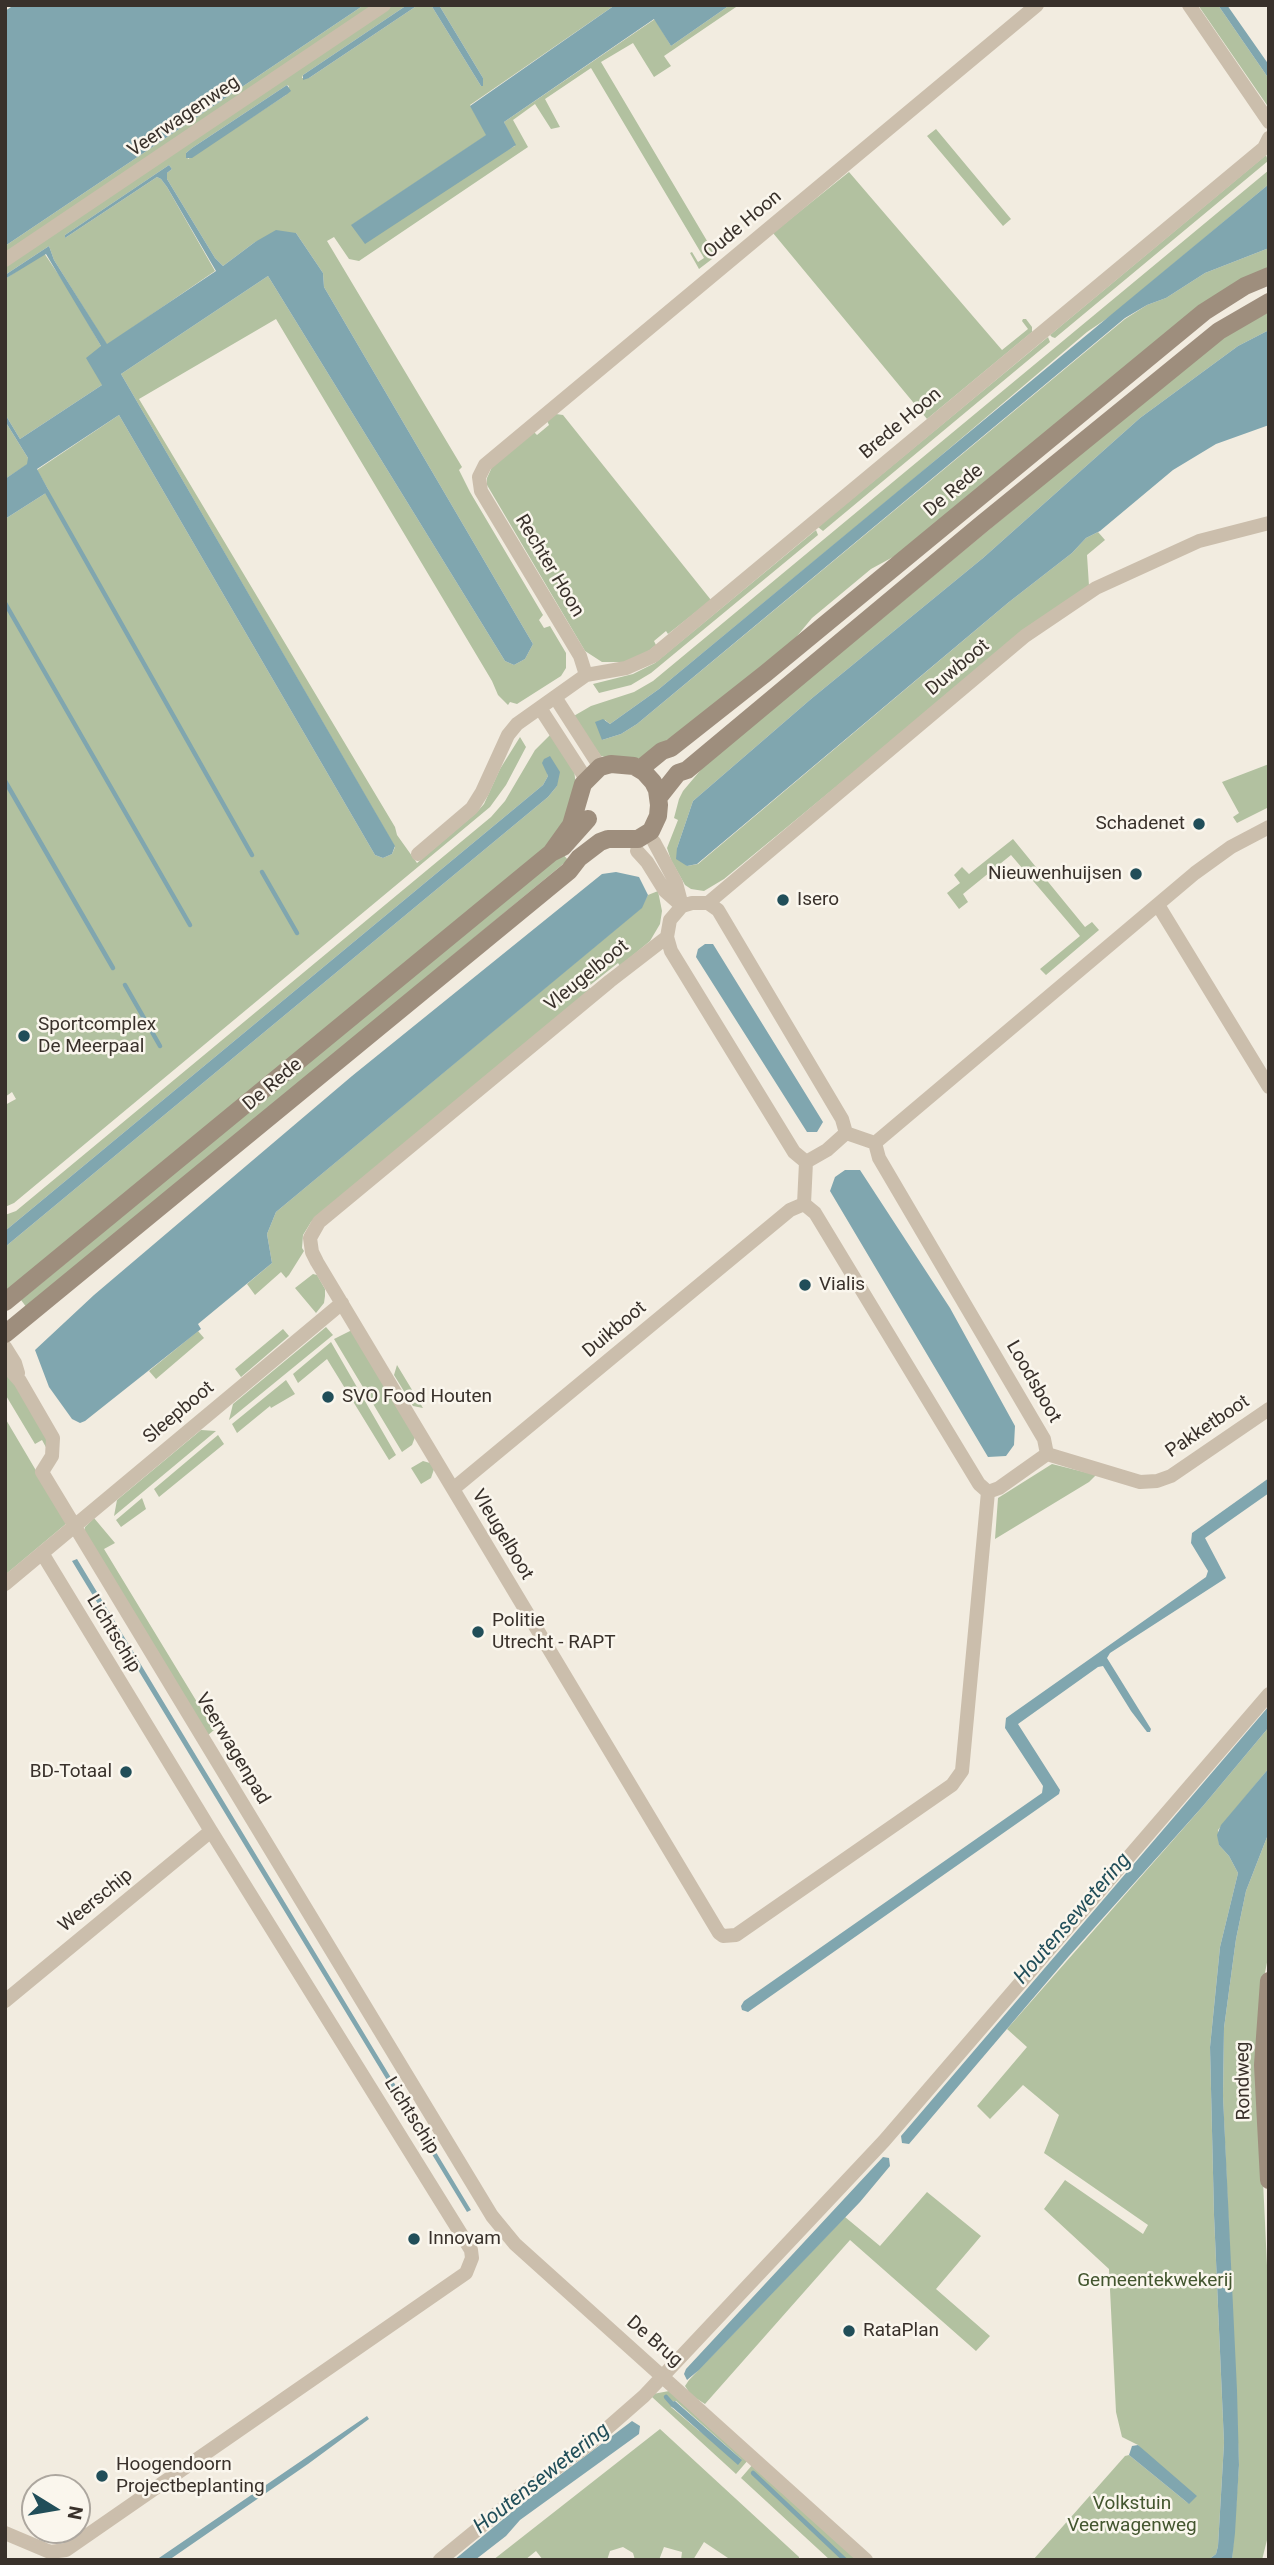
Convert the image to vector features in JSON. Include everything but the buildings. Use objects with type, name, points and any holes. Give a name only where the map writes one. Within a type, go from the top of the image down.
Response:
[{"type":"main road","name":"De Rede","points":[[643,772],[662,751],[671,748],[1204,312],[1245,286],[1269,276]]},
{"type":"main road","points":[[664,799],[643,772],[624,764],[592,779],[580,790],[581,818],[604,845],[637,851],[646,849],[664,799],[678,773],[687,770],[1219,331],[1269,302]]},
{"type":"main road","points":[[592,779],[600,780],[615,775],[637,778],[643,772]]},
{"type":"main road","name":"De Rede","points":[[5,1302],[551,853],[563,847],[581,818]]},
{"type":"main road","points":[[604,845],[608,839],[652,837]]},
{"type":"main road","name":"De Rede","points":[[5,1334],[569,871],[579,858],[604,845]]},
{"type":"main road","name":"Rondweg","points":[[1269,1981],[1263,2065],[1269,2180]]},
{"type":"street","name":"Veerwagenweg","points":[[5,260],[384,5]]},
{"type":"street","name":"Oude Hoon","points":[[478,477],[485,465],[1037,5]]},
{"type":"street","points":[[1189,5],[1269,122]]},
{"type":"street","name":"Brede Hoon","points":[[418,853],[472,807],[482,792],[512,728],[586,675],[626,668],[653,656],[1264,148],[1269,138]]},
{"type":"street","name":"Rechter Hoon","points":[[478,477],[481,491],[580,656],[586,675]]},
{"type":"street","name":"Duwboot","points":[[708,903],[1025,636],[1096,588],[1199,541],[1269,523]]},
{"type":"street","points":[[555,697],[592,779]]},
{"type":"street","points":[[540,708],[592,779]]},
{"type":"street","points":[[846,1133],[875,1143],[1195,873],[1231,847],[1269,827]]},
{"type":"street","points":[[652,837],[676,883],[682,906]]},
{"type":"street","points":[[637,851],[665,891],[682,906]]},
{"type":"street","points":[[806,1162],[794,1152],[671,951],[667,937],[670,920],[682,906],[708,903],[718,910],[842,1119],[846,1133]]},
{"type":"street","points":[[1158,905],[1269,1087]]},
{"type":"street","name":"Vleugelboot","points":[[667,937],[319,1222],[310,1238],[312,1252],[342,1303],[719,1933],[729,1937],[736,1935],[953,1785],[962,1771],[988,1492]]},
{"type":"street","points":[[806,1162],[827,1150],[846,1133]]},
{"type":"street","name":"Loodsboot","points":[[875,1143],[879,1158],[1044,1439],[1047,1454],[999,1488],[988,1492]]},
{"type":"street","points":[[806,1162],[804,1203],[815,1213],[979,1484],[988,1492]]},
{"type":"street","name":"Duikboot","points":[[453,1489],[790,1210],[804,1203]]},
{"type":"street","name":"Sleepboot","points":[[42,1553],[342,1303]]},
{"type":"street","name":"Veerwagenpad","points":[[5,1347],[15,1363],[20,1381]]},
{"type":"street","name":"Veerwagenpad","points":[[5,1364],[20,1381],[53,1438],[52,1456],[42,1472],[441,2133]]},
{"type":"street","name":"Pakketboot","points":[[1047,1454],[1140,1482],[1157,1481],[1171,1476],[1269,1409]]},
{"type":"street","points":[[5,1584],[42,1553]]},
{"type":"street","name":"Lichtschip","points":[[5,2533],[50,2552],[66,2550],[467,2273],[471,2265],[471,2250],[42,1553]]},
{"type":"street","points":[[440,2560],[517,2497],[588,2445],[636,2404],[663,2376],[884,2141],[1269,1694]]},
{"type":"street","name":"Weerschip","points":[[5,2001],[211,1831]]},
{"type":"street","name":"De Brug","points":[[441,2133],[501,2229],[866,2560]]},
{"type":"green space","points":[[364,5],[376,5],[5,255],[5,246]]},
{"type":"green space","points":[[393,5],[407,5],[302,78],[309,78],[418,5],[431,5],[481,86],[483,78],[439,5],[615,5],[470,105],[487,135],[352,225],[515,146],[504,122],[655,19],[671,46],[730,5],[739,5],[664,56],[671,66],[654,77],[633,43],[601,62],[716,256],[699,269],[690,253],[692,252],[698,262],[704,258],[591,68],[545,99],[560,127],[551,129],[535,104],[513,120],[528,147],[359,261],[349,259],[334,237],[327,241],[462,467],[459,470],[470,492],[543,615],[539,620],[544,628],[550,626],[566,653],[566,668],[561,676],[517,704],[510,702],[508,705],[498,695],[276,319],[139,399],[395,827],[397,835],[417,863],[484,804],[500,769],[520,737],[526,747],[506,785],[490,807],[14,1203],[5,1207],[5,1105],[16,1099],[12,1092],[5,1097],[5,519],[49,491],[37,470],[119,415],[375,855],[383,858],[392,854],[395,847],[121,374],[268,276],[505,661],[514,665],[525,659],[533,644],[324,287],[323,273],[296,233],[255,242],[223,266],[215,258],[167,179],[167,173],[172,169],[169,165],[65,235],[65,238],[157,177],[167,187],[215,271],[107,345],[54,260],[49,246],[5,275],[5,266]],"holes":[[[289,86],[286,95],[188,159],[186,153],[192,148]]]},
{"type":"green space","points":[[1198,5],[1218,5],[1269,79],[1269,108]]},
{"type":"green space","points":[[936,129],[1011,219],[1003,226],[927,136]]},
{"type":"green space","points":[[1266,155],[1268,161],[1055,338],[1050,335]]},
{"type":"green space","points":[[1269,170],[1269,184],[1112,315],[1087,332],[659,689],[610,724],[605,720],[602,740],[621,734],[637,724],[1125,319],[1147,305],[1166,298],[1205,273],[1269,248],[1269,268],[904,551],[871,569],[812,618],[788,647],[676,734],[641,758],[601,756],[572,717],[591,706],[634,692],[653,681]]},
{"type":"green space","points":[[849,172],[1002,350],[1028,329],[1023,319],[1032,327],[1032,332],[927,419],[773,233]]},
{"type":"green space","points":[[44,253],[101,346],[102,385],[20,439],[5,414],[5,279]]},
{"type":"green space","points":[[1269,312],[1269,330],[1238,346],[1140,418],[983,558],[811,699],[693,801],[677,848],[687,866],[698,864],[1009,602],[1072,553],[1086,538],[1098,532],[1105,540],[1087,555],[1089,586],[1029,628],[724,879],[704,891],[685,885],[667,848],[678,820],[674,818],[679,799],[704,766],[1178,373],[1223,337]]},
{"type":"green space","points":[[1048,337],[1050,342],[823,531],[818,527]]},
{"type":"green space","points":[[556,414],[563,415],[711,600],[668,634],[666,631],[654,641],[656,645],[646,653],[624,662],[602,662],[585,651],[487,485],[492,467],[534,432],[537,435],[549,425],[547,421]]},
{"type":"green space","points":[[5,421],[28,458],[28,464],[5,479]]},
{"type":"green space","points":[[816,530],[818,535],[651,673],[631,685],[599,693],[593,684],[633,674],[655,663]]},
{"type":"green space","points":[[550,735],[574,769],[576,787],[568,818],[544,850],[5,1296],[5,1247],[548,797],[557,786],[546,769],[548,776],[543,785],[5,1231],[5,1215],[16,1211],[491,817],[505,801],[535,750]]},
{"type":"green space","points":[[1269,764],[1269,807],[1237,823],[1233,817],[1239,813],[1222,782]]},
{"type":"green space","points":[[1013,839],[1085,927],[1092,922],[1099,930],[1046,975],[1040,969],[1080,936],[1011,855],[963,894],[968,902],[959,909],[947,893],[960,883],[954,875],[962,867],[969,874]]},
{"type":"green space","points":[[562,853],[568,860],[27,1308],[21,1300]]},
{"type":"green space","points":[[658,891],[662,911],[660,924],[650,941],[620,966],[618,963],[589,986],[591,991],[311,1222],[303,1235],[304,1251],[289,1275],[286,1278],[281,1272],[255,1295],[247,1284],[272,1263],[267,1234],[276,1212],[641,908],[648,895]]},
{"type":"green space","points":[[313,1274],[317,1275],[325,1289],[324,1303],[316,1313],[295,1288]]},
{"type":"green space","points":[[326,1327],[333,1335],[229,1420],[233,1404]]},
{"type":"green space","points":[[283,1329],[289,1336],[241,1377],[235,1369]]},
{"type":"green space","points":[[352,1330],[415,1437],[412,1445],[402,1452],[334,1339]]},
{"type":"green space","points":[[198,1331],[204,1338],[156,1379],[149,1371]]},
{"type":"green space","points":[[331,1342],[396,1455],[389,1460],[327,1359],[298,1383],[293,1374]]},
{"type":"green space","points":[[397,1365],[423,1408],[413,1406],[394,1375]]},
{"type":"green space","points":[[5,1370],[46,1432],[48,1451],[42,1440],[35,1444],[5,1394]]},
{"type":"green space","points":[[286,1380],[295,1394],[271,1408],[270,1406],[237,1433],[232,1424]]},
{"type":"green space","points":[[5,1418],[67,1523],[5,1575]]},
{"type":"green space","points":[[201,1430],[216,1431],[114,1516],[117,1500]]},
{"type":"green space","points":[[218,1435],[224,1444],[159,1497],[154,1489]]},
{"type":"green space","points":[[423,1461],[430,1463],[434,1469],[431,1478],[421,1484],[411,1468]]},
{"type":"green space","points":[[1052,1464],[1096,1475],[1089,1482],[995,1539],[998,1498]]},
{"type":"green space","points":[[142,1498],[146,1509],[121,1527],[116,1520]]},
{"type":"green space","points":[[94,1518],[115,1543],[104,1549],[214,1730],[207,1736],[84,1532]]},
{"type":"green space","points":[[1269,1727],[1269,1768],[1218,1830],[1219,1845],[1238,1873],[1220,1947],[1210,2047],[1224,2443],[1216,2554],[1208,2560],[1033,2560],[1125,2456],[1129,2455],[1189,2504],[1138,2445],[1122,2437],[1116,2412],[1109,2269],[1044,2209],[1065,2180],[1143,2234],[1148,2225],[1044,2153],[1059,2115],[1023,2085],[990,2119],[977,2106],[1027,2047],[1007,2029]]},
{"type":"green space","points":[[1269,1832],[1269,1952],[1264,1978],[1258,2074],[1269,2308],[1269,2532],[1262,2560],[1232,2560],[1239,2465],[1223,2096],[1224,2028],[1236,1939],[1246,1891]]},
{"type":"green space","points":[[927,2192],[981,2236],[936,2289],[990,2336],[976,2351],[850,2240],[705,2404],[691,2395],[685,2386],[689,2380],[845,2217],[880,2246]]},
{"type":"green space","points":[[669,2391],[749,2459],[736,2474],[652,2397],[653,2394]],"holes":[[[676,2401],[742,2460],[698,2430],[671,2407],[671,2402]]]},
{"type":"green space","points":[[660,2429],[799,2557],[799,2560],[731,2560],[704,2542],[693,2560],[681,2560],[682,2552],[664,2547],[659,2560],[635,2560],[633,2553],[623,2547],[610,2551],[607,2560],[543,2560],[536,2551],[525,2560],[493,2560]]},
{"type":"green space","points":[[754,2463],[861,2560],[830,2560],[741,2478]]},
{"type":"water","points":[[14,5],[364,5],[5,246],[5,11]]},
{"type":"water","points":[[407,5],[418,5],[303,80],[303,75]]},
{"type":"water","points":[[431,5],[439,5],[483,78],[483,86],[481,86]]},
{"type":"water","points":[[615,5],[730,5],[671,46],[654,19],[504,122],[516,145],[365,244],[351,225],[486,135],[470,106]]},
{"type":"water","points":[[1218,5],[1227,5],[1269,65],[1269,79]]},
{"type":"water","points":[[287,85],[291,91],[286,95],[192,158],[186,158],[186,153],[192,148]]},
{"type":"water","points":[[169,165],[172,169],[167,173],[167,179],[215,258],[223,266],[276,230],[296,233],[323,273],[324,287],[533,644],[525,659],[514,665],[505,661],[268,276],[121,374],[395,846],[392,854],[383,858],[375,855],[119,415],[37,469],[49,491],[5,519],[5,479],[27,464],[28,458],[5,421],[5,414],[20,439],[102,385],[86,358],[101,346],[46,254],[5,279],[5,275],[49,246],[54,260],[107,344],[216,271],[167,187],[157,177],[65,238],[65,235]]},
{"type":"water","points":[[1269,184],[1269,248],[1205,273],[1166,298],[1125,318],[637,724],[621,734],[602,740],[595,722],[603,719],[610,724],[659,689]]},
{"type":"water","points":[[1269,330],[1269,425],[1216,444],[1173,470],[1100,531],[1086,538],[1072,553],[1009,602],[697,864],[687,866],[676,859],[677,848],[693,801],[811,699],[983,558],[1140,418],[1238,346]]},
{"type":"water","points":[[550,756],[560,772],[557,786],[548,797],[5,1247],[5,1231],[543,785],[548,776],[542,763]]},
{"type":"water","points":[[616,872],[639,877],[648,895],[642,908],[276,1212],[267,1234],[272,1263],[198,1324],[201,1329],[85,1421],[80,1423],[72,1419],[49,1387],[35,1350],[94,1295],[352,1076],[602,874]]},
{"type":"water","points":[[705,944],[713,944],[823,1122],[817,1132],[807,1132],[696,957],[698,949]]},
{"type":"water","points":[[845,1170],[860,1170],[950,1308],[1015,1426],[1014,1445],[1006,1456],[988,1457],[830,1191],[835,1177]]},
{"type":"water","points":[[1269,1478],[1269,1493],[1205,1538],[1226,1578],[1110,1653],[1107,1658],[1151,1729],[1150,1732],[1147,1732],[1131,1711],[1103,1666],[1098,1667],[1018,1724],[1060,1790],[1059,1794],[748,2012],[742,2010],[744,2001],[1042,1793],[1043,1786],[1005,1728],[1006,1718],[1206,1577],[1208,1571],[1191,1543],[1192,1533]]},
{"type":"water","points":[[77,1559],[471,2210],[467,2212],[72,1561]]},
{"type":"water","points":[[1269,1706],[1269,1727],[1203,1806],[1069,1956],[909,2144],[902,2143],[901,2136]]},
{"type":"water","points":[[1269,1768],[1269,1832],[1246,1891],[1236,1939],[1224,2028],[1223,2096],[1239,2465],[1232,2560],[1208,2560],[1216,2554],[1218,2546],[1224,2443],[1210,2047],[1220,1947],[1238,1873],[1219,1845],[1217,1835],[1221,1825]]},
{"type":"water","points":[[883,2157],[889,2158],[890,2166],[860,2202],[687,2380],[684,2374],[686,2369]]},
{"type":"water","points":[[675,2401],[742,2460],[738,2465],[671,2406],[671,2402]]},
{"type":"water","points":[[367,2416],[369,2419],[308,2464],[169,2560],[156,2560]]},
{"type":"water","points":[[632,2421],[640,2426],[639,2434],[520,2520],[506,2536],[475,2560],[454,2560],[524,2502]]},
{"type":"water","points":[[1138,2445],[1197,2496],[1189,2504],[1129,2455],[1132,2446]]},
{"type":"waterway","points":[[47,492],[252,855]]},
{"type":"waterway","points":[[5,603],[190,925]]},
{"type":"waterway","points":[[5,781],[113,968]]},
{"type":"waterway","points":[[262,872],[297,933]]},
{"type":"waterway","points":[[125,985],[160,1046]]},
{"type":"waterway","points":[[666,2397],[673,2405]]},
{"type":"waterway","points":[[753,2473],[845,2560]]},
{"type":"place","name":"Schadenet","points":[[1199,824]]},
{"type":"place","name":"Nieuwenhuijsen","points":[[1136,874]]},
{"type":"place","name":"Isero","points":[[783,900]]},
{"type":"place","name":"Sportcomplex De Meerpaal","points":[[24,1036]]},
{"type":"place","name":"Vialis","points":[[805,1285]]},
{"type":"place","name":"SVO Food Houten","points":[[328,1397]]},
{"type":"place","name":"Politie Utrecht - RAPT","points":[[478,1632]]},
{"type":"place","name":"BD-Totaal","points":[[126,1772]]},
{"type":"place","name":"Innovam","points":[[414,2239]]},
{"type":"place","name":"RataPlan","points":[[849,2331]]},
{"type":"place","name":"Hoogendoorn Projectbeplanting","points":[[102,2476]]},
{"type":"water label","name":"Houtensewetering","points":[[1073,1919]]},
{"type":"water label","name":"Houtensewetering","points":[[542,2479]]},
{"type":"park label","name":"Gemeentekwekerij","points":[[1155,2281]]},
{"type":"park label","name":"Volkstuin Veerwagenweg","points":[[1132,2515]]}]
